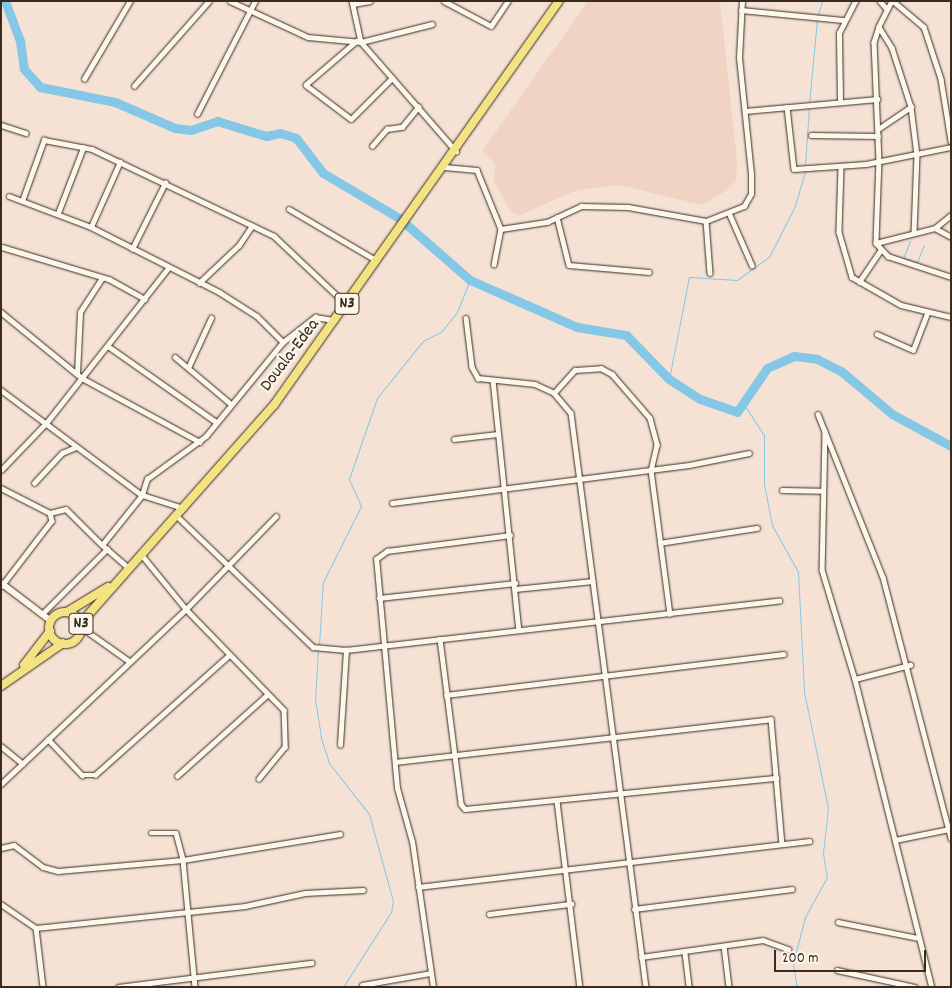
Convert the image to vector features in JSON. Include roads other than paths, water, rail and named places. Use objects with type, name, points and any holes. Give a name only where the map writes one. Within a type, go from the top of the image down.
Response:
[{"type":"highway","name":"Douala-Edea","points":[[81,626],[109,586],[177,516],[274,405],[456,151],[559,1]]},
{"type":"highway","name":"Douala-Edea","points":[[67,612],[109,586]]},
{"type":"highway","name":"N3","points":[[1,686],[21,669],[63,643],[76,639],[81,626],[67,612],[51,621],[50,631],[21,669]]},
{"type":"highway","name":"N3","points":[[50,631],[63,643]]},
{"type":"main road","points":[[2,585],[51,621]]},
{"type":"street","points":[[84,79],[130,1]]},
{"type":"street","points":[[134,86],[209,1]]},
{"type":"street","points":[[230,1],[248,12],[272,18],[308,37],[359,41],[432,24]]},
{"type":"street","points":[[197,114],[255,1]]},
{"type":"street","points":[[370,1],[352,2],[359,41],[456,151]]},
{"type":"street","points":[[444,1],[491,26],[508,1]]},
{"type":"street","points":[[501,230],[557,218],[581,206],[613,205],[706,221],[730,215],[744,206],[751,194],[738,43],[742,1]]},
{"type":"street","points":[[840,100],[842,20],[855,1]]},
{"type":"street","points":[[880,1],[886,8]]},
{"type":"street","points":[[951,141],[941,79],[924,27],[893,1],[886,8],[874,42],[880,160],[876,243],[880,251],[951,276]]},
{"type":"street","points":[[741,10],[842,20]]},
{"type":"street","points":[[879,27],[892,48],[911,107],[917,155],[914,232]]},
{"type":"street","points":[[359,41],[306,85],[351,119],[392,78]]},
{"type":"street","points":[[745,111],[840,100],[877,99]]},
{"type":"street","points":[[372,146],[387,129],[402,127],[418,107]]},
{"type":"street","points":[[786,107],[791,168],[841,167],[917,155],[951,147]]},
{"type":"street","points":[[878,129],[911,107]]},
{"type":"street","points":[[1,125],[26,133]]},
{"type":"street","points":[[811,135],[878,136]]},
{"type":"street","points":[[22,201],[44,140],[83,148],[120,162],[274,236],[347,305]]},
{"type":"street","points":[[58,213],[83,148]]},
{"type":"street","points":[[92,227],[120,162]]},
{"type":"street","points":[[444,167],[477,170],[501,230],[494,264]]},
{"type":"street","points":[[841,167],[842,254],[848,272],[859,282],[927,313],[951,317]]},
{"type":"street","points":[[132,249],[165,183]]},
{"type":"street","points":[[9,196],[92,227],[244,306],[283,342]]},
{"type":"street","points":[[289,210],[377,261]]},
{"type":"street","points":[[730,215],[752,265]]},
{"type":"street","points":[[876,243],[935,228],[951,215]]},
{"type":"street","points":[[557,218],[569,265],[587,270],[649,272]]},
{"type":"street","points":[[706,221],[710,273]]},
{"type":"street","points":[[200,283],[239,245],[252,226]]},
{"type":"street","points":[[935,228],[951,237]]},
{"type":"street","points":[[2,247],[102,278],[145,299]]},
{"type":"street","points":[[859,282],[880,251]]},
{"type":"street","points":[[1,470],[46,422],[168,268]]},
{"type":"street","points":[[77,374],[80,312],[102,278]]},
{"type":"street","points":[[1,312],[82,378],[200,442]]},
{"type":"street","points":[[877,334],[913,350],[927,313]]},
{"type":"street","points":[[102,545],[142,495],[147,478],[200,442],[283,342],[314,317],[336,320]]},
{"type":"street","points":[[188,368],[211,318]]},
{"type":"street","points":[[466,318],[475,375],[493,380],[521,379],[554,393],[571,413],[581,476],[626,860],[646,987]]},
{"type":"street","points":[[108,346],[216,422]]},
{"type":"street","points":[[175,357],[231,404]]},
{"type":"street","points":[[554,393],[576,370],[586,366],[612,374],[650,418],[657,445],[651,470],[670,614]]},
{"type":"street","points":[[493,380],[519,630]]},
{"type":"street","points":[[1,390],[142,495],[184,508]]},
{"type":"street","points":[[818,414],[883,578],[910,665],[951,838]]},
{"type":"street","points":[[826,431],[821,491],[822,570],[855,679],[918,938],[932,987]]},
{"type":"street","points":[[454,439],[498,434]]},
{"type":"street","points":[[34,483],[62,453],[76,447]]},
{"type":"street","points":[[392,502],[504,485],[651,470],[749,453]]},
{"type":"street","points":[[1,488],[50,513],[66,509],[102,545],[127,566]]},
{"type":"street","points":[[782,490],[821,491]]},
{"type":"street","points":[[2,585],[49,527],[50,513]]},
{"type":"street","points":[[177,516],[229,564],[313,647],[346,650],[779,600]]},
{"type":"street","points":[[1,784],[186,609],[276,516]]},
{"type":"street","points":[[660,543],[757,528]]},
{"type":"street","points":[[433,987],[418,887],[395,762],[375,566],[380,554],[510,535]]},
{"type":"street","points":[[42,614],[107,549]]},
{"type":"street","points":[[141,554],[186,609],[284,710],[286,740],[280,756],[259,780]]},
{"type":"street","points":[[379,598],[593,581]]},
{"type":"street","points":[[81,626],[129,661]]},
{"type":"street","points":[[440,639],[454,756],[465,809],[776,778]]},
{"type":"street","points":[[340,745],[346,650]]},
{"type":"street","points":[[446,695],[784,654]]},
{"type":"street","points":[[48,740],[82,775],[95,775],[229,655]]},
{"type":"street","points":[[855,679],[910,665]]},
{"type":"street","points":[[176,776],[268,694]]},
{"type":"street","points":[[395,762],[612,740],[771,719],[782,844]]},
{"type":"street","points":[[1,746],[23,764]]},
{"type":"street","points":[[557,801],[580,987]]},
{"type":"street","points":[[894,840],[949,829]]},
{"type":"street","points":[[151,833],[176,833],[183,860],[186,911],[195,987]]},
{"type":"street","points":[[1,848],[14,845],[43,867],[58,871],[183,860],[340,834]]},
{"type":"street","points":[[418,887],[566,867],[809,841]]},
{"type":"street","points":[[634,909],[792,888]]},
{"type":"street","points":[[1,904],[36,928],[245,906],[305,893],[363,890]]},
{"type":"street","points":[[489,914],[571,904]]},
{"type":"street","points":[[838,922],[918,938]]},
{"type":"street","points":[[36,928],[43,987]]},
{"type":"street","points":[[642,957],[685,953],[763,940],[788,949]]},
{"type":"street","points":[[724,946],[729,987]]},
{"type":"street","points":[[685,953],[690,987]]},
{"type":"street","points":[[118,987],[193,976],[312,963]]},
{"type":"street","points":[[837,970],[915,987]]},
{"type":"street","points":[[362,986],[431,973]]},
{"type":"street","points":[[886,980],[888,987]]},
{"type":"waterway","points":[[5,1],[20,41],[24,69],[40,87],[115,102],[175,128],[191,130],[217,121],[266,136],[280,133],[296,138],[323,173],[399,218],[470,280],[577,327],[626,335],[669,379],[700,399],[737,412],[767,368],[794,356],[817,359],[841,371],[892,414],[951,446]]},
{"type":"waterway","points":[[818,15],[822,1]]},
{"type":"waterway","points":[[809,104],[817,19]]},
{"type":"waterway","points":[[805,166],[809,108]]},
{"type":"waterway","points":[[669,379],[689,277],[737,280],[769,257],[795,206],[805,170]]},
{"type":"waterway","points":[[910,241],[903,258],[911,260]]},
{"type":"waterway","points":[[912,261],[917,262],[924,245]]},
{"type":"waterway","points":[[319,645],[323,582],[361,506],[349,479],[377,398],[423,341],[441,332],[457,312],[470,280]]},
{"type":"waterway","points":[[745,406],[764,435],[764,484],[772,525],[798,572],[804,692],[828,808],[823,853],[827,877],[805,917],[793,963],[797,987]]},
{"type":"waterway","points":[[318,649],[315,699],[321,738],[329,763],[369,814],[393,901],[391,912],[343,987]]}]
